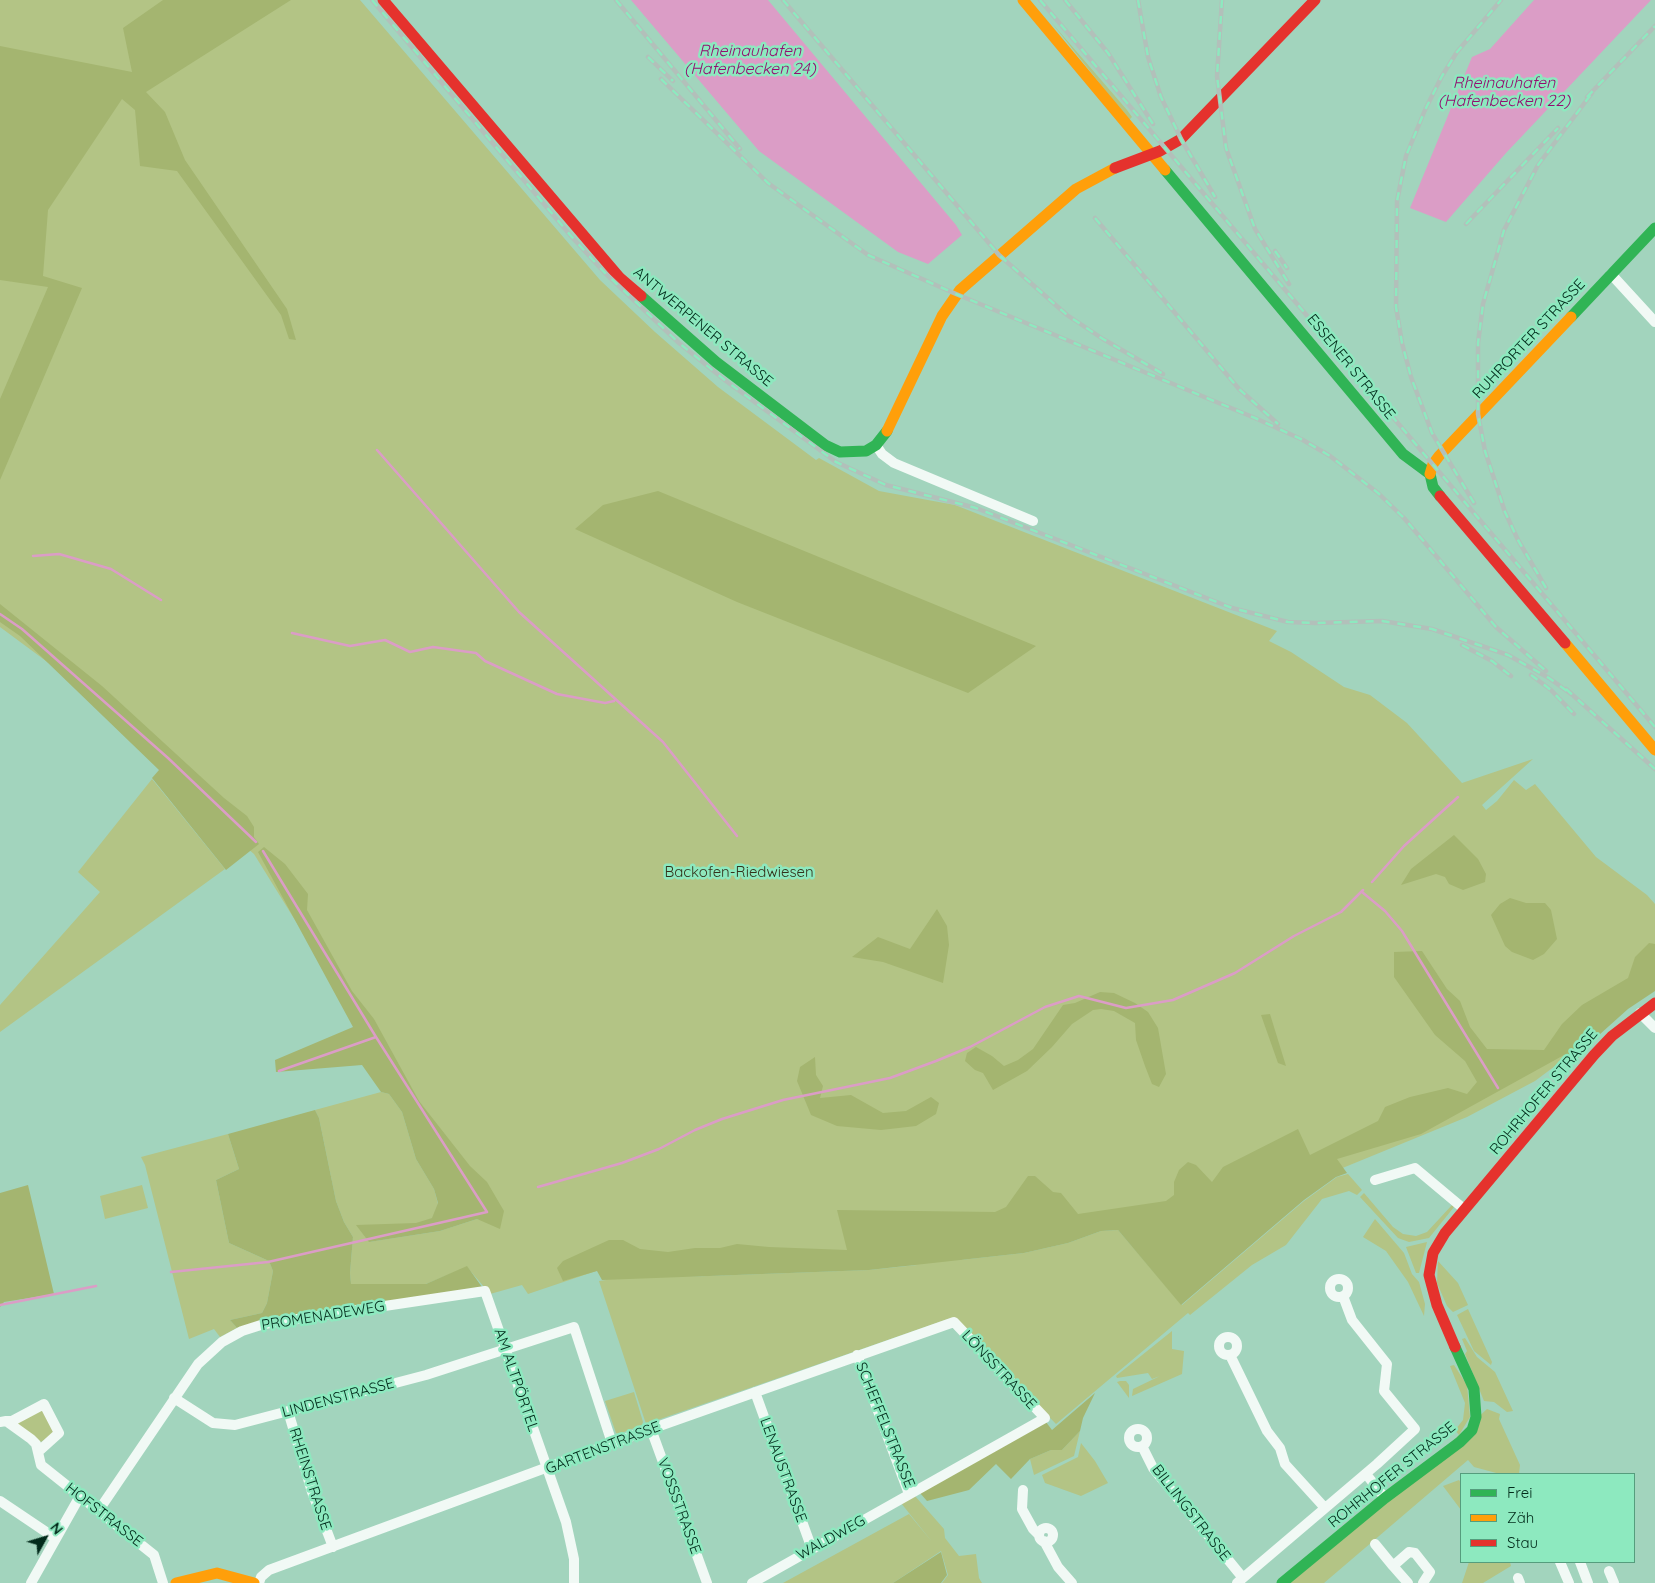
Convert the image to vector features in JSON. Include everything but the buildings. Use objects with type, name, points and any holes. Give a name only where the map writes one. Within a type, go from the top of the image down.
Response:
[{"type":"street","name":"ANTWERPENER STRASSE","points":[[384,0],[522,166],[620,278],[665,319],[716,362],[825,445],[840,452],[850,453],[866,451],[876,445]]},
{"type":"street","name":"ESSENER STRASSE","points":[[1023,0],[1403,454],[1430,474],[1433,486],[1655,750]]},
{"type":"street","points":[[1033,521],[894,463],[882,454],[876,445],[885,435],[895,417],[942,316],[960,290],[1076,189],[1108,170],[1171,146],[1195,125],[1316,0]]},
{"type":"street","points":[[1170,176],[1171,146]]},
{"type":"street","name":"RUHRORTER STRASSE","points":[[1430,474],[1433,464],[1439,456],[1655,228]]},
{"type":"street","points":[[1611,274],[1655,322]]},
{"type":"street","name":"ROHRHOFER STRASSE","points":[[1282,1583],[1385,1498],[1460,1442],[1472,1430],[1476,1417],[1474,1389],[1442,1320],[1428,1276],[1431,1258],[1437,1243],[1594,1055],[1640,1013],[1655,1003]]},
{"type":"street","points":[[1640,1013],[1655,1028]]},
{"type":"street","points":[[1375,1180],[1415,1168],[1464,1209]]},
{"type":"street","name":"AM ALTPÖRTEL","points":[[485,1291],[546,1470],[566,1522],[574,1559],[574,1583]]},
{"type":"street","name":"PROMENADEWEG","points":[[99,1510],[174,1398],[205,1356],[222,1342],[242,1331],[264,1324],[485,1291]]},
{"type":"street","points":[[1240,1580],[1412,1435],[1415,1429],[1384,1392],[1387,1364],[1352,1320],[1343,1296]]},
{"type":"street","name":"GARTENSTRASSE","points":[[259,1583],[261,1577],[269,1570],[546,1470],[612,1443],[954,1322]]},
{"type":"street","name":"LÖNSSTRASSE","points":[[954,1322],[1045,1418]]},
{"type":"street","name":"LINDENSTRASSE","points":[[174,1398],[213,1423],[224,1426],[426,1375],[574,1326],[612,1443]]},
{"type":"street","name":"SCHEFFELSTRASSE","points":[[857,1355],[909,1494],[1045,1418]]},
{"type":"street","points":[[1230,1355],[1267,1431],[1280,1448],[1285,1464],[1325,1508]]},
{"type":"street","name":"LENAUSTRASSE","points":[[755,1392],[812,1549]]},
{"type":"street","name":"HOFSTRASSE","points":[[3,1421],[12,1421],[44,1404],[59,1434],[38,1452]]},
{"type":"street","name":"RHEINSTRASSE","points":[[288,1411],[312,1492],[333,1547]]},
{"type":"street","name":"HOFSTRASSE","points":[[3,1421],[31,1439],[38,1452],[38,1460],[41,1465],[154,1555],[163,1583]]},
{"type":"street","name":"VOSSSTRASSE","points":[[651,1429],[707,1583]]},
{"type":"street","name":"BILLINGSTRASSE","points":[[1142,1446],[1153,1468],[1240,1580]]},
{"type":"street","points":[[1366,1474],[1385,1498]]},
{"type":"street","points":[[1023,1490],[1022,1509],[1033,1529],[1042,1538],[1058,1567],[1072,1583]]},
{"type":"street","name":"WALDWEG","points":[[752,1583],[909,1494]]},
{"type":"street","points":[[31,1583],[80,1496]]},
{"type":"street","points":[[0,1501],[55,1538]]},
{"type":"street","points":[[1375,1544],[1408,1583]]},
{"type":"street","points":[[1393,1566],[1409,1552],[1415,1553],[1430,1572],[1423,1583]]},
{"type":"street","points":[[1560,1563],[1569,1583]]},
{"type":"street","points":[[1580,1563],[1588,1583]]},
{"type":"street","points":[[1609,1571],[1614,1583]]},
{"type":"street","points":[[176,1583],[217,1573],[254,1583]]},
{"type":"green space","name":"Backofen-Riedwiesen","points":[[0,0],[360,0],[600,280],[655,332],[718,387],[816,460],[819,458],[879,491],[955,505],[1277,631],[1269,641],[1291,652],[1344,687],[1370,695],[1407,723],[1462,783],[1533,759],[1482,805],[1486,810],[1497,801],[1514,780],[1526,790],[1535,784],[1596,857],[1647,895],[1655,904],[1655,970],[1559,1063],[1535,1081],[1467,1117],[1245,1208],[1106,1229],[960,1260],[1024,1253],[1068,1243],[1101,1231],[1118,1230],[1182,1305],[1304,1201],[1337,1177],[1348,1174],[1362,1190],[1357,1195],[1349,1191],[1322,1199],[1286,1245],[1252,1265],[1190,1315],[1188,1313],[1056,1424],[951,1318],[646,1424],[599,1281],[606,1280],[599,1270],[528,1294],[522,1285],[490,1294],[467,1267],[426,1284],[351,1285],[353,1237],[344,1222],[336,1201],[319,1118],[315,1110],[381,1092],[389,1094],[402,1112],[416,1159],[434,1189],[438,1204],[433,1218],[369,1242],[440,1231],[477,1219],[481,1220],[254,854],[50,664],[0,627]],"holes":[[[917,1265],[869,1270],[681,1277]]]},
{"type":"green space","points":[[163,0],[291,0],[146,92],[165,112],[185,160],[287,309],[296,340],[289,339],[281,315],[177,171],[140,166],[135,110],[122,99],[48,210],[43,276],[82,288],[0,480],[0,399],[48,287],[0,280],[0,46],[132,72],[123,28]]},
{"type":"green space","points":[[1051,22],[1127,110],[1132,117],[1129,120]]},
{"type":"green space","points":[[658,491],[1036,646],[968,693],[737,602],[575,529],[603,505]]},
{"type":"green space","points":[[0,604],[102,686],[224,798],[247,816],[254,827],[254,837],[259,844],[226,870],[152,778],[159,770],[20,636],[0,622]]},
{"type":"green space","points":[[152,779],[225,869],[0,1032],[0,1005],[100,892],[78,872]]},
{"type":"green space","points":[[1454,835],[1478,859],[1486,874],[1485,882],[1463,890],[1449,884],[1445,877],[1436,874],[1401,885],[1411,869]]},
{"type":"green space","points":[[264,847],[285,864],[308,894],[307,910],[352,991],[374,1019],[419,1101],[470,1166],[487,1182],[504,1211],[500,1229],[477,1219],[440,1231],[369,1242],[356,1225],[416,1223],[432,1218],[438,1203],[434,1189],[416,1159],[402,1112],[389,1094],[381,1092],[362,1065],[276,1072],[275,1060],[353,1027],[258,852]]},
{"type":"green space","points":[[1510,898],[1526,903],[1545,903],[1551,910],[1557,939],[1544,954],[1533,960],[1512,952],[1505,946],[1491,915],[1500,904]]},
{"type":"green space","points":[[937,909],[947,926],[949,945],[943,983],[883,962],[852,957],[878,937],[910,949]]},
{"type":"green space","points":[[1649,943],[1655,944],[1655,991],[1628,1009],[1599,1035],[1577,1059],[1564,1055],[1421,1134],[1337,1159],[1347,1173],[1336,1177],[1304,1200],[1181,1305],[1118,1230],[1101,1231],[1068,1243],[1024,1253],[869,1270],[602,1280],[597,1271],[563,1281],[557,1268],[563,1261],[609,1240],[623,1240],[640,1249],[668,1252],[695,1248],[720,1248],[737,1244],[847,1250],[837,1210],[995,1212],[1006,1207],[1028,1176],[1035,1176],[1053,1192],[1061,1193],[1078,1214],[1166,1201],[1174,1195],[1174,1182],[1179,1170],[1188,1162],[1196,1165],[1212,1182],[1223,1167],[1298,1129],[1310,1155],[1378,1121],[1385,1107],[1410,1097],[1448,1088],[1467,1094],[1477,1082],[1465,1061],[1435,1035],[1394,977],[1394,952],[1422,951],[1447,989],[1460,1001],[1470,1027],[1487,1049],[1544,1050],[1562,1024],[1582,1005],[1628,978],[1635,957]]},
{"type":"green space","points":[[1100,992],[1114,993],[1135,1003],[1148,1012],[1158,1028],[1166,1074],[1159,1087],[1152,1084],[1145,1066],[1136,1040],[1135,1023],[1114,1011],[1101,1009],[1093,1010],[1072,1024],[1027,1071],[993,1090],[983,1073],[975,1070],[965,1061],[967,1053],[976,1047],[992,1056],[1004,1066],[1018,1060],[1033,1049],[1063,1005],[1075,1003]]},
{"type":"green space","points":[[1270,1014],[1286,1066],[1278,1063],[1261,1015]]},
{"type":"green space","points":[[815,1057],[816,1075],[823,1086],[820,1098],[851,1095],[883,1113],[906,1111],[931,1097],[939,1103],[936,1114],[916,1126],[881,1130],[837,1126],[811,1115],[797,1081],[800,1067]]},
{"type":"green space","points":[[315,1110],[319,1118],[336,1201],[344,1222],[353,1237],[351,1284],[426,1284],[467,1266],[482,1287],[237,1328],[230,1320],[262,1313],[267,1303],[273,1271],[269,1261],[229,1243],[216,1180],[239,1169],[228,1134]]},
{"type":"green space","points":[[228,1134],[239,1169],[216,1180],[229,1243],[269,1261],[273,1271],[267,1303],[262,1313],[230,1320],[237,1328],[220,1337],[214,1329],[189,1339],[145,1165],[141,1157]]},
{"type":"green space","points":[[28,1185],[54,1294],[4,1302],[0,1307],[0,1193]]},
{"type":"green space","points":[[142,1185],[148,1208],[105,1219],[100,1196]]},
{"type":"green space","points":[[1364,1193],[1393,1227],[1403,1234],[1416,1236],[1427,1232],[1452,1205],[1454,1207],[1429,1238],[1409,1242],[1398,1238],[1360,1197]]},
{"type":"green space","points":[[1375,1219],[1404,1253],[1412,1274],[1419,1282],[1425,1304],[1424,1316],[1408,1282],[1386,1251],[1363,1237]]},
{"type":"green space","points":[[1427,1242],[1419,1273],[1416,1273],[1406,1247]]},
{"type":"green space","points":[[1438,1261],[1458,1283],[1468,1305],[1453,1312],[1447,1306],[1437,1283]]},
{"type":"green space","points":[[1468,1309],[1492,1362],[1491,1365],[1474,1351],[1457,1315]]},
{"type":"green space","points":[[1172,1331],[1172,1349],[1184,1351],[1182,1374],[1132,1396],[1133,1389],[1160,1376],[1152,1379],[1148,1373],[1117,1378],[1116,1376]]},
{"type":"green space","points":[[1465,1338],[1477,1357],[1495,1372],[1513,1411],[1507,1412],[1494,1402],[1484,1401],[1465,1354],[1467,1351],[1462,1339]]},
{"type":"green space","points":[[1454,1365],[1467,1385],[1470,1417],[1459,1435],[1455,1430],[1463,1420],[1465,1403],[1450,1366]]},
{"type":"green space","points":[[1126,1381],[1129,1385],[1129,1398],[1117,1382]]},
{"type":"green space","points":[[634,1392],[643,1422],[642,1425],[619,1434],[616,1433],[605,1401]]},
{"type":"green space","points":[[1095,1393],[1083,1418],[1080,1431],[1062,1450],[1051,1450],[1030,1459],[1011,1479],[996,1464],[969,1490],[927,1501],[920,1493],[1046,1422],[1052,1430]]},
{"type":"green space","points":[[1487,1409],[1500,1414],[1499,1419],[1520,1465],[1519,1473],[1496,1473],[1474,1467],[1468,1460],[1324,1583],[1290,1583],[1386,1503]]},
{"type":"green space","points":[[42,1410],[55,1433],[41,1442],[17,1426],[18,1422]]},
{"type":"green space","points":[[1080,1431],[1074,1456],[1034,1475],[1030,1459],[1051,1450],[1062,1450]]},
{"type":"green space","points":[[1081,1443],[1095,1461],[1108,1483],[1081,1496],[1045,1483],[1042,1475],[1078,1457]]},
{"type":"green space","points":[[1459,1480],[1460,1509],[1443,1486]]},
{"type":"green space","points":[[915,1496],[944,1529],[945,1538],[959,1556],[976,1554],[979,1578],[982,1583],[942,1583],[948,1575],[941,1551],[893,1583],[783,1583],[909,1514],[933,1543],[901,1503]]},
{"type":"green space","points":[[941,1552],[947,1575],[941,1583],[893,1583]]},
{"type":"green space","points":[[1469,1563],[1510,1563],[1511,1566],[1483,1583],[1462,1583]]},
{"type":"water","name":"Rheinauhafen (Hafenbecken 24)","points":[[631,0],[768,0],[956,225],[962,235],[928,264],[898,252],[759,151]]},
{"type":"water","name":"Rheinauhafen (Hafenbecken 22)","points":[[1534,0],[1651,0],[1506,153],[1446,222],[1410,208],[1472,57],[1490,49]]},
{"type":"waterway","points":[[377,450],[519,612],[663,742],[737,836]]},
{"type":"waterway","points":[[33,556],[59,554],[111,569],[161,600]]},
{"type":"waterway","points":[[0,614],[22,629],[168,758],[256,842]]},
{"type":"waterway","points":[[292,633],[350,646],[385,640],[410,652],[433,647],[476,653],[485,661],[557,694],[605,703],[614,701]]},
{"type":"waterway","points":[[1372,882],[1404,846],[1458,797]]},
{"type":"waterway","points":[[263,851],[376,1037],[279,1071]]},
{"type":"waterway","points":[[538,1187],[622,1163],[659,1149],[695,1130],[722,1119],[783,1100],[890,1078],[970,1047],[1045,1007],[1079,996],[1126,1008],[1173,1000],[1235,973],[1294,936],[1341,912],[1363,890]]},
{"type":"waterway","points":[[1362,892],[1385,911],[1402,931],[1498,1088]]},
{"type":"waterway","points":[[171,1272],[268,1262],[487,1212],[376,1037]]},
{"type":"waterway","points":[[0,1305],[96,1286]]},
{"type":"railway","points":[[372,0],[571,236],[604,272],[679,343],[726,381],[836,462],[886,485],[976,508],[1232,608],[1288,622],[1382,621],[1432,629],[1508,655],[1549,678],[1571,694]]},
{"type":"railway","points":[[616,0],[740,149]]},
{"type":"railway","points":[[783,0],[999,255],[1067,315],[1103,339],[1163,374]]},
{"type":"railway","points":[[1040,0],[1655,727]]},
{"type":"railway","points":[[1065,0],[1108,53],[1153,124]]},
{"type":"railway","points":[[1138,0],[1148,57],[1161,97],[1181,139],[1215,197]]},
{"type":"railway","points":[[1222,0],[1217,76],[1226,148],[1255,229],[1289,284]]},
{"type":"railway","points":[[1474,503],[1432,433],[1411,377],[1402,343],[1396,307],[1397,201],[1406,156],[1425,110],[1442,76],[1457,52],[1501,0]]},
{"type":"railway","points":[[1587,97],[1655,26]]},
{"type":"railway","points":[[648,57],[673,81]]},
{"type":"railway","points":[[661,79],[768,183],[868,255],[956,294],[1255,418],[1303,440],[1330,456],[1378,493],[1404,518],[1496,627],[1546,671]]},
{"type":"railway","points":[[1546,588],[1518,540],[1505,512],[1485,451],[1478,414],[1478,343],[1483,304],[1504,230],[1538,165],[1592,93]]},
{"type":"railway","points":[[1466,224],[1558,128]]},
{"type":"railway","points":[[1095,218],[1239,389],[1278,424]]},
{"type":"railway","points":[[1275,251],[1287,268]]},
{"type":"railway","points":[[1462,645],[1492,661],[1511,676]]},
{"type":"railway","points":[[1531,675],[1551,690],[1574,714]]},
{"type":"railway","points":[[1566,689],[1655,769]]},
{"type":"traffic: fast","points":[[1165,170],[1403,454],[1430,474],[1433,487],[1440,496]]},
{"type":"traffic: fast","points":[[1571,317],[1655,228]]},
{"type":"traffic: fast","points":[[641,296],[716,362],[825,445],[840,452],[866,451],[876,445],[887,431]]},
{"type":"traffic: fast","points":[[1282,1583],[1385,1498],[1460,1442],[1472,1430],[1476,1417],[1474,1389],[1455,1347]]},
{"type":"traffic: slow","points":[[1023,0],[1165,170]]},
{"type":"traffic: slow","points":[[887,431],[942,316],[960,290],[1076,189],[1115,168]]},
{"type":"traffic: slow","points":[[1430,474],[1433,464],[1439,456],[1571,317]]},
{"type":"traffic: slow","points":[[1565,643],[1655,750]]},
{"type":"traffic: slow","points":[[176,1583],[217,1573],[254,1583]]},
{"type":"traffic: jam","points":[[383,0],[620,278],[641,296]]},
{"type":"traffic: jam","points":[[1115,168],[1160,151],[1181,139],[1315,0]]},
{"type":"traffic: jam","points":[[1440,496],[1565,643]]},
{"type":"traffic: jam","points":[[1455,1347],[1437,1305],[1429,1275],[1433,1253],[1445,1233],[1594,1055],[1612,1036],[1655,1003]]}]
